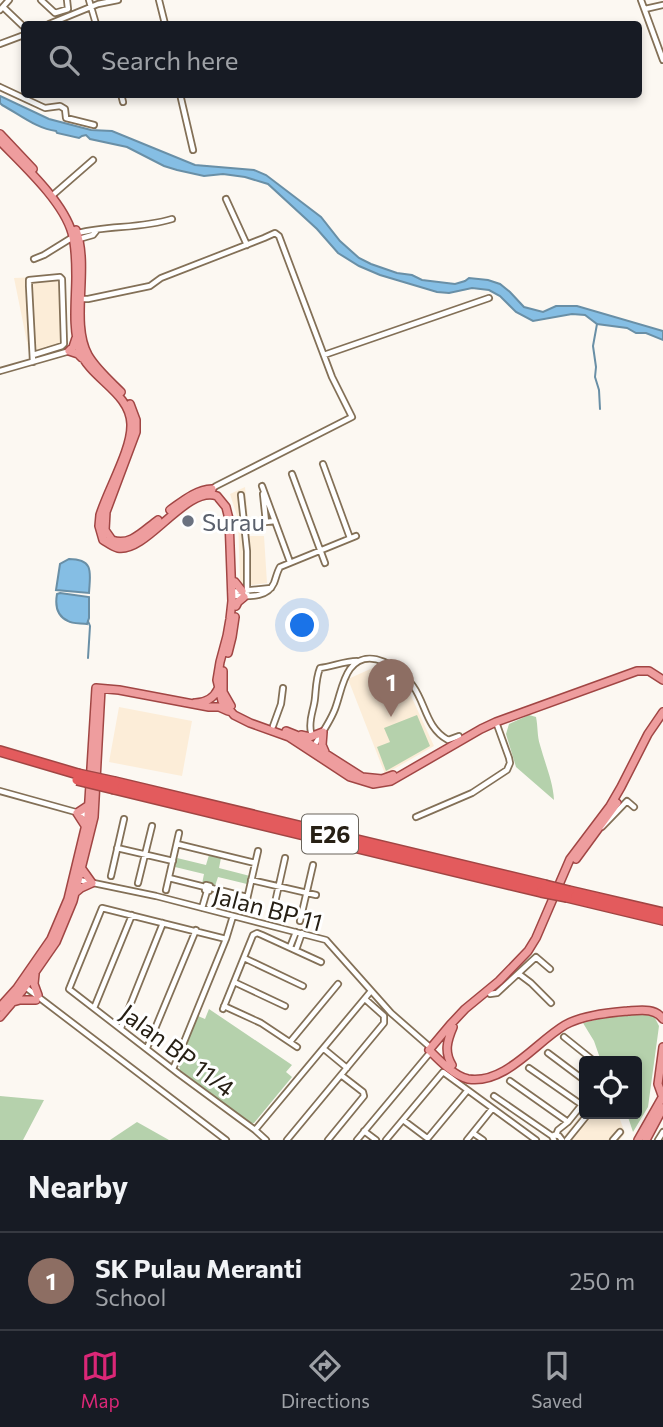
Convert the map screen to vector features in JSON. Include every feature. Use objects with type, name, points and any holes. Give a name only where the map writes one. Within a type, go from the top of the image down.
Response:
[{"type":"highway","name":"E26","points":[[0,754],[77,777],[543,889],[663,913]]},
{"type":"highway","name":"E26","points":[[568,894],[663,920]]},
{"type":"main road","points":[[0,134],[68,212],[77,236],[82,299],[81,348],[128,400],[136,420],[134,441],[104,519],[108,536],[117,542],[134,538],[201,491],[216,489],[232,509],[235,582],[239,594],[218,672],[218,689],[229,711]]},
{"type":"main road","points":[[0,141],[62,211],[77,236],[76,334],[75,342],[69,351],[78,354],[117,394],[131,420],[129,441],[100,515],[99,526],[103,540],[117,548],[131,546],[202,496],[213,494],[223,502],[229,519],[239,594],[233,637],[223,672],[223,692],[230,705],[243,716],[298,735],[310,737],[324,730]]},
{"type":"main road","points":[[76,334],[84,361]]},
{"type":"main road","points":[[99,689],[219,707],[327,755],[362,776],[382,779],[489,720],[635,667],[647,666],[663,673]]},
{"type":"main road","points":[[298,735],[351,777],[367,783],[383,783],[409,772],[496,722],[637,671],[649,671],[663,680]]},
{"type":"main road","points":[[0,1017],[13,1003],[51,939],[81,868],[91,816],[100,709],[99,689]]},
{"type":"main road","points":[[0,1007],[35,974],[56,942],[75,894],[86,827],[91,816],[99,689]]},
{"type":"main road","points":[[194,704],[209,699],[218,689]]},
{"type":"main road","points":[[100,709],[106,695],[119,690]]},
{"type":"main road","points":[[431,1052],[465,1009],[499,981],[528,951],[570,859],[616,796],[648,734],[663,712]]},
{"type":"main road","points":[[431,1052],[453,1027],[502,985],[530,955],[539,942],[568,872],[625,790],[663,720]]},
{"type":"main road","points":[[324,730],[322,745],[327,755]]},
{"type":"main road","points":[[86,827],[78,813],[90,805]]},
{"type":"main road","points":[[75,894],[92,883],[81,868]]},
{"type":"main road","points":[[13,1003],[37,998],[35,974]]},
{"type":"main road","points":[[431,1052],[468,1075],[493,1073],[573,1017],[633,1006],[655,1007],[663,1012]]},
{"type":"main road","points":[[431,1052],[460,1076],[480,1079],[503,1072],[542,1041],[574,1021],[608,1013],[641,1010],[655,1012],[663,1019]]},
{"type":"main road","points":[[452,1065],[447,1057],[446,1045],[453,1027]]},
{"type":"main road","points":[[650,1117],[663,1047]]},
{"type":"main road","points":[[638,1140],[663,1097],[658,1084]]},
{"type":"main road","points":[[646,1140],[663,1108]]},
{"type":"street","points":[[9,0],[2,8],[21,24]]},
{"type":"street","points":[[41,0],[53,13],[68,9],[67,0]]},
{"type":"street","points":[[89,0],[96,4]]},
{"type":"street","points":[[56,21],[96,4],[118,0]]},
{"type":"street","points":[[159,0],[163,21]]},
{"type":"street","points":[[641,0],[663,60]]},
{"type":"street","points":[[645,9],[663,5]]},
{"type":"street","points":[[0,44],[21,36]]},
{"type":"street","points":[[0,87],[21,97]]},
{"type":"street","points":[[24,98],[45,108],[60,106],[65,109],[66,118],[94,125]]},
{"type":"street","points":[[122,98],[123,102]]},
{"type":"street","points":[[181,98],[193,150]]},
{"type":"street","points":[[54,194],[93,160]]},
{"type":"street","points":[[226,199],[247,244]]},
{"type":"street","points":[[34,259],[77,236],[97,230],[139,226],[172,219]]},
{"type":"street","points":[[82,299],[153,285],[161,278],[275,233],[279,236],[336,386],[352,417],[212,489]]},
{"type":"street","points":[[33,355],[64,344],[61,278],[29,280],[33,362]]},
{"type":"street","points":[[324,355],[489,298]]},
{"type":"street","points":[[0,371],[81,348]]},
{"type":"street","points":[[241,495],[247,551],[239,594],[272,588],[280,567],[353,537],[323,464]]},
{"type":"street","points":[[292,474],[325,563]]},
{"type":"street","points":[[275,521],[266,522],[262,485],[290,562]]},
{"type":"street","points":[[311,732],[310,723],[320,668],[374,658],[396,669],[413,685],[431,724],[440,735],[447,740],[459,736]]},
{"type":"street","points":[[312,748],[334,712],[346,675],[359,661]]},
{"type":"street","points":[[274,726],[283,688]]},
{"type":"street","points":[[416,817],[472,793],[507,770],[509,758],[496,722]]},
{"type":"street","points":[[298,735],[324,730]]},
{"type":"street","points":[[0,791],[91,816]]},
{"type":"street","points":[[598,829],[627,801],[634,807]]},
{"type":"street","points":[[111,876],[124,819]]},
{"type":"street","points":[[138,883],[152,826]]},
{"type":"street","points":[[166,890],[179,833]]},
{"type":"street","points":[[177,844],[255,863]]},
{"type":"street","points":[[117,848],[173,861]]},
{"type":"street","points":[[245,908],[258,851]]},
{"type":"street","points":[[272,916],[285,858]]},
{"type":"street","points":[[300,921],[313,865]]},
{"type":"street","points":[[169,878],[247,897]]},
{"type":"street","name":"Jalan BP 11","points":[[76,880],[156,896],[320,938],[331,944],[391,1013],[431,1052]]},
{"type":"street","points":[[251,880],[316,895]]},
{"type":"street","points":[[202,908],[207,889]]},
{"type":"street","name":"Jalan BP 11/4","points":[[132,915],[102,908],[69,989],[266,1140]]},
{"type":"street","points":[[94,1008],[132,915],[226,939]]},
{"type":"street","points":[[173,1069],[233,916]]},
{"type":"street","points":[[121,1028],[163,923]]},
{"type":"street","points":[[147,1048],[195,930]]},
{"type":"street","points":[[290,947],[296,932]]},
{"type":"street","points":[[297,1047],[261,1023],[223,1008],[253,935],[257,933],[321,962]]},
{"type":"street","points":[[296,950],[302,933]]},
{"type":"street","points":[[490,994],[497,993],[536,957],[550,969]]},
{"type":"street","points":[[244,958],[303,986]]},
{"type":"street","points":[[519,974],[551,1003]]},
{"type":"street","points":[[234,982],[285,1006]]},
{"type":"street","points":[[290,1042],[338,984]]},
{"type":"street","points":[[21,987],[46,1003],[226,1140]]},
{"type":"street","points":[[255,1130],[372,991]]},
{"type":"street","points":[[287,1140],[384,1023],[384,1016],[365,999]]},
{"type":"street","points":[[564,1037],[589,1056]]},
{"type":"street","points":[[324,1049],[347,1068]]},
{"type":"street","points":[[357,1140],[431,1052]]},
{"type":"street","points":[[548,1054],[579,1076]]},
{"type":"street","points":[[529,1068],[579,1101]]},
{"type":"street","points":[[386,1140],[444,1072],[536,1140]]},
{"type":"street","points":[[328,1140],[364,1096],[363,1092],[341,1075]]},
{"type":"street","points":[[510,1082],[568,1122]]},
{"type":"street","points":[[403,1120],[429,1139],[467,1091]]},
{"type":"street","points":[[494,1096],[554,1137],[565,1140],[584,1119]]},
{"type":"street","points":[[467,1140],[492,1109]]},
{"type":"street","points":[[554,1137],[579,1109]]},
{"type":"street","points":[[364,1131],[376,1140]]},
{"type":"street","points":[[613,1140],[620,1132]]},
{"type":"street","points":[[658,1140],[663,1132]]},
{"type":"street","points":[[473,1133],[483,1140]]},
{"type":"shaded area","points":[[64,276],[67,345],[30,357],[14,278]]},
{"type":"shaded area","points":[[245,487],[250,536],[264,536],[267,583],[243,586],[240,580],[238,519],[230,494]]},
{"type":"shaded area","points":[[377,666],[394,675],[407,687],[434,746],[385,774],[348,679]]},
{"type":"shaded area","points":[[119,707],[192,721],[182,776],[109,762]]},
{"type":"shaded area","points":[[579,1117],[620,1119],[625,1133],[620,1140],[561,1140]]},
{"type":"green space","points":[[417,715],[430,746],[386,771],[377,747],[390,742],[384,728]]},
{"type":"green space","points":[[529,715],[536,717],[539,742],[554,800],[516,767],[506,734],[509,724]]},
{"type":"green space","points":[[209,855],[221,858],[219,868],[250,876],[247,884],[218,877],[215,886],[202,884],[204,874],[175,867],[177,858],[206,865]]},
{"type":"green space","points":[[209,1009],[292,1065],[286,1072],[292,1077],[254,1123],[180,1070],[179,1064],[198,1016],[205,1019]]},
{"type":"green space","points":[[645,1013],[654,1016],[659,1026],[648,1107],[642,1117],[642,1056],[599,1056],[583,1023]]},
{"type":"green space","points":[[0,1096],[44,1100],[23,1140],[0,1140]]},
{"type":"green space","points":[[629,1119],[641,1119],[633,1132]]},
{"type":"green space","points":[[137,1122],[169,1140],[110,1140]]},
{"type":"water","points":[[0,96],[49,119],[91,130],[112,131],[195,165],[254,170],[266,175],[321,217],[340,241],[359,258],[371,264],[422,280],[455,284],[469,278],[488,280],[500,284],[524,307],[543,312],[556,306],[577,306],[663,331],[663,340],[627,328],[597,324],[585,315],[572,314],[533,321],[516,312],[500,296],[489,290],[472,288],[449,293],[437,292],[380,275],[338,253],[317,229],[268,184],[245,177],[223,174],[204,176],[177,170],[127,147],[90,139],[86,135],[79,138],[57,133],[2,105]]},
{"type":"water","points":[[69,559],[87,565],[90,574],[89,593],[56,590],[60,564]]},
{"type":"water","points":[[57,594],[89,597],[87,624],[72,623],[61,616],[56,602]]},
{"type":"waterway","points":[[597,324],[593,346],[600,409]]},
{"type":"waterway","points":[[88,621],[88,658]]},
{"type":"place","name":"Surau","points":[[188,521]]},
{"type":"place","name":"SK Pulau Meranti","points":[[391,717]]}]
